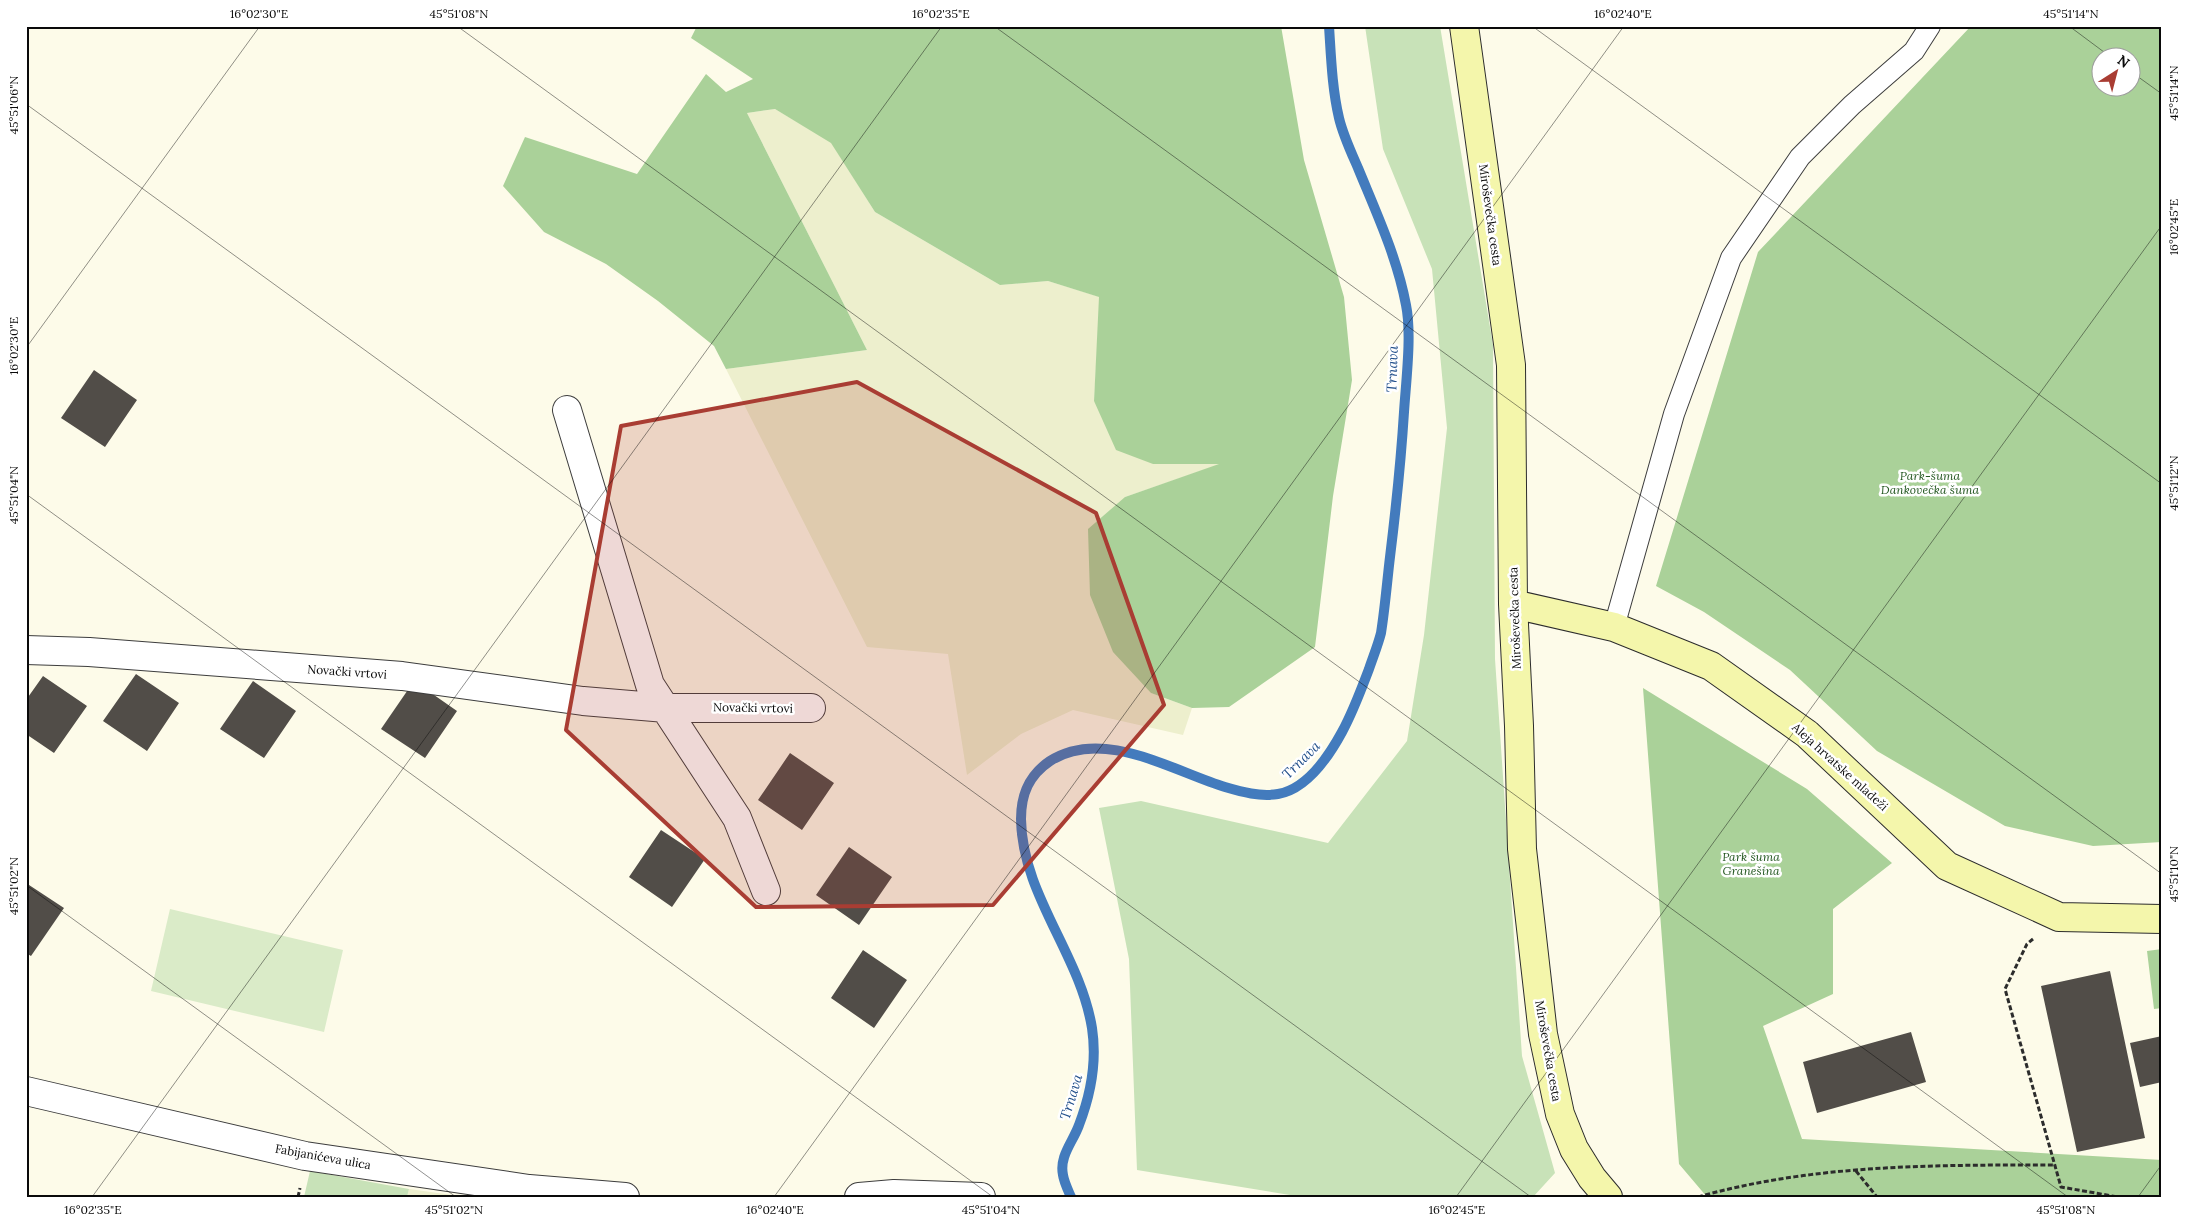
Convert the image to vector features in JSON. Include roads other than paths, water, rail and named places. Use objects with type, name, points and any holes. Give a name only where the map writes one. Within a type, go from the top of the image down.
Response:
[{"type":"main road","name":"Miroševečka cesta","points":[[1464,26],[1511,365],[1513,604],[1519,726],[1522,849],[1543,1034],[1560,1114],[1571,1140],[1592,1178],[1608,1197]]},
{"type":"main road","name":"Aleja hrvatske mladeži","points":[[1513,604],[1614,627],[1711,666],[1808,734],[1947,866],[2059,917],[2162,919]]},
{"type":"street","points":[[566,410],[650,685],[737,818],[766,891]]},
{"type":"street","name":"Novački vrtovi","points":[[26,650],[89,652],[402,676],[583,701],[666,708],[811,708]]},
{"type":"street","name":"Fabijanićeva ulica","points":[[26,1091],[305,1156],[529,1189],[625,1197]]},
{"type":"street","points":[[859,1197],[894,1194],[981,1197]]},
{"type":"lane","points":[[1614,627],[1674,414],[1731,258],[1800,157],[1852,105],[1914,51],[1930,26]]},
{"type":"waterway","name":"Trnava","points":[[1071,1197],[1066,1186],[1062,1168],[1067,1149],[1079,1125],[1087,1101],[1094,1053],[1092,1028],[1086,1001],[1041,899],[1024,847],[1021,810],[1028,786],[1037,772],[1050,761],[1071,752],[1092,748],[1138,755],[1225,787],[1244,792],[1271,795],[1289,791],[1308,779],[1324,761],[1337,741],[1357,701],[1381,633],[1401,448],[1408,358],[1408,317],[1392,252],[1341,124],[1333,84],[1329,26]]},
{"type":"park label","name":"Park-šuma Dankovečka šuma","points":[[1930,483]]},
{"type":"park label","name":"Park šuma Granešina","points":[[1751,864]]}]
